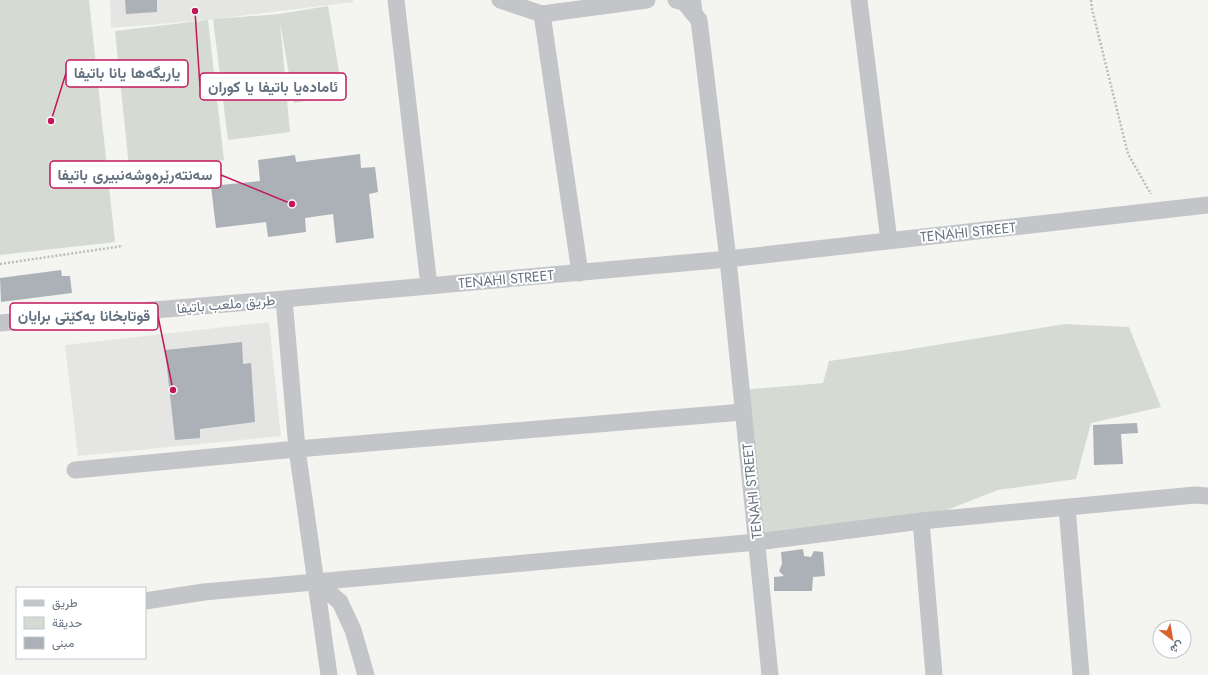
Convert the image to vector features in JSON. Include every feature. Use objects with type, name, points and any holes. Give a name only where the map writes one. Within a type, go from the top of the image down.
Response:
[{"type":"street","points":[[396,0],[429,286]]},
{"type":"street","points":[[500,0],[542,14],[647,0]]},
{"type":"street","points":[[676,0],[684,2],[699,20],[728,259]]},
{"type":"street","points":[[859,0],[889,241]]},
{"type":"street","points":[[542,14],[580,273]]},
{"type":"street","name":"TENAHI STREET","points":[[284,299],[728,259],[1208,205]]},
{"type":"street","name":"TENAHI STREET","points":[[728,259],[770,675]]},
{"type":"street","points":[[284,299],[297,449],[329,675]]},
{"type":"street","name":"طريق ملعب باتيفا","points":[[0,323],[284,299]]},
{"type":"street","points":[[76,470],[297,449],[743,412]]},
{"type":"street","points":[[146,601],[204,592],[757,542],[921,521],[1195,495],[1208,496]]},
{"type":"street","points":[[1067,507],[1081,675]]},
{"type":"street","points":[[921,521],[934,675]]},
{"type":"street","points":[[317,582],[340,602],[353,630],[366,675]]},
{"type":"lane","points":[[698,0],[699,20]]},
{"type":"path","points":[[1091,0],[1128,154],[1160,211]]},
{"type":"path","points":[[0,264],[123,246]]},
{"type":"shaded area","points":[[110,0],[353,0],[353,2],[208,20],[111,28]]},
{"type":"shaded area","points":[[269,322],[281,436],[78,456],[65,345]]},
{"type":"green space","points":[[0,0],[89,0],[115,242],[0,255]]},
{"type":"green space","points":[[328,6],[343,95],[294,103],[280,22],[290,132],[228,140],[213,19],[279,14]]},
{"type":"green space","points":[[208,20],[224,160],[130,177],[115,31]]},
{"type":"green space","points":[[1065,324],[1129,327],[1161,407],[1091,423],[1076,479],[998,490],[919,521],[757,542],[741,390],[823,383],[829,361]]},
{"type":"building","points":[[125,0],[157,0],[157,12],[126,14]]},
{"type":"building","points":[[360,154],[361,168],[375,167],[378,192],[369,194],[374,238],[336,243],[333,214],[305,218],[306,232],[268,237],[266,222],[216,228],[211,186],[260,181],[258,160],[295,155],[296,162]]},
{"type":"building","points":[[61,270],[62,276],[70,276],[72,293],[1,302],[0,278]]},
{"type":"building","points":[[242,342],[243,364],[251,363],[255,422],[200,429],[200,438],[175,440],[165,350]]},
{"type":"building","points":[[1137,423],[1138,433],[1121,434],[1123,464],[1094,465],[1093,425]]},
{"type":"building","points":[[803,549],[804,556],[811,557],[814,551],[823,552],[825,576],[813,577],[812,591],[774,591],[774,577],[784,576],[779,571],[782,564],[781,552]]},
{"type":"place","name":"ئامادەیا باتیفا يا كوران","points":[[195,11]]},
{"type":"place","name":"یاریگەها یانا باتیفا","points":[[51,121]]},
{"type":"place","name":"سه‌نته‌رێره‌وشه‌نبيرى باتيفا","points":[[292,204]]},
{"type":"place","name":"قوتابخانا يه‌كێتى برايان","points":[[173,390]]}]
